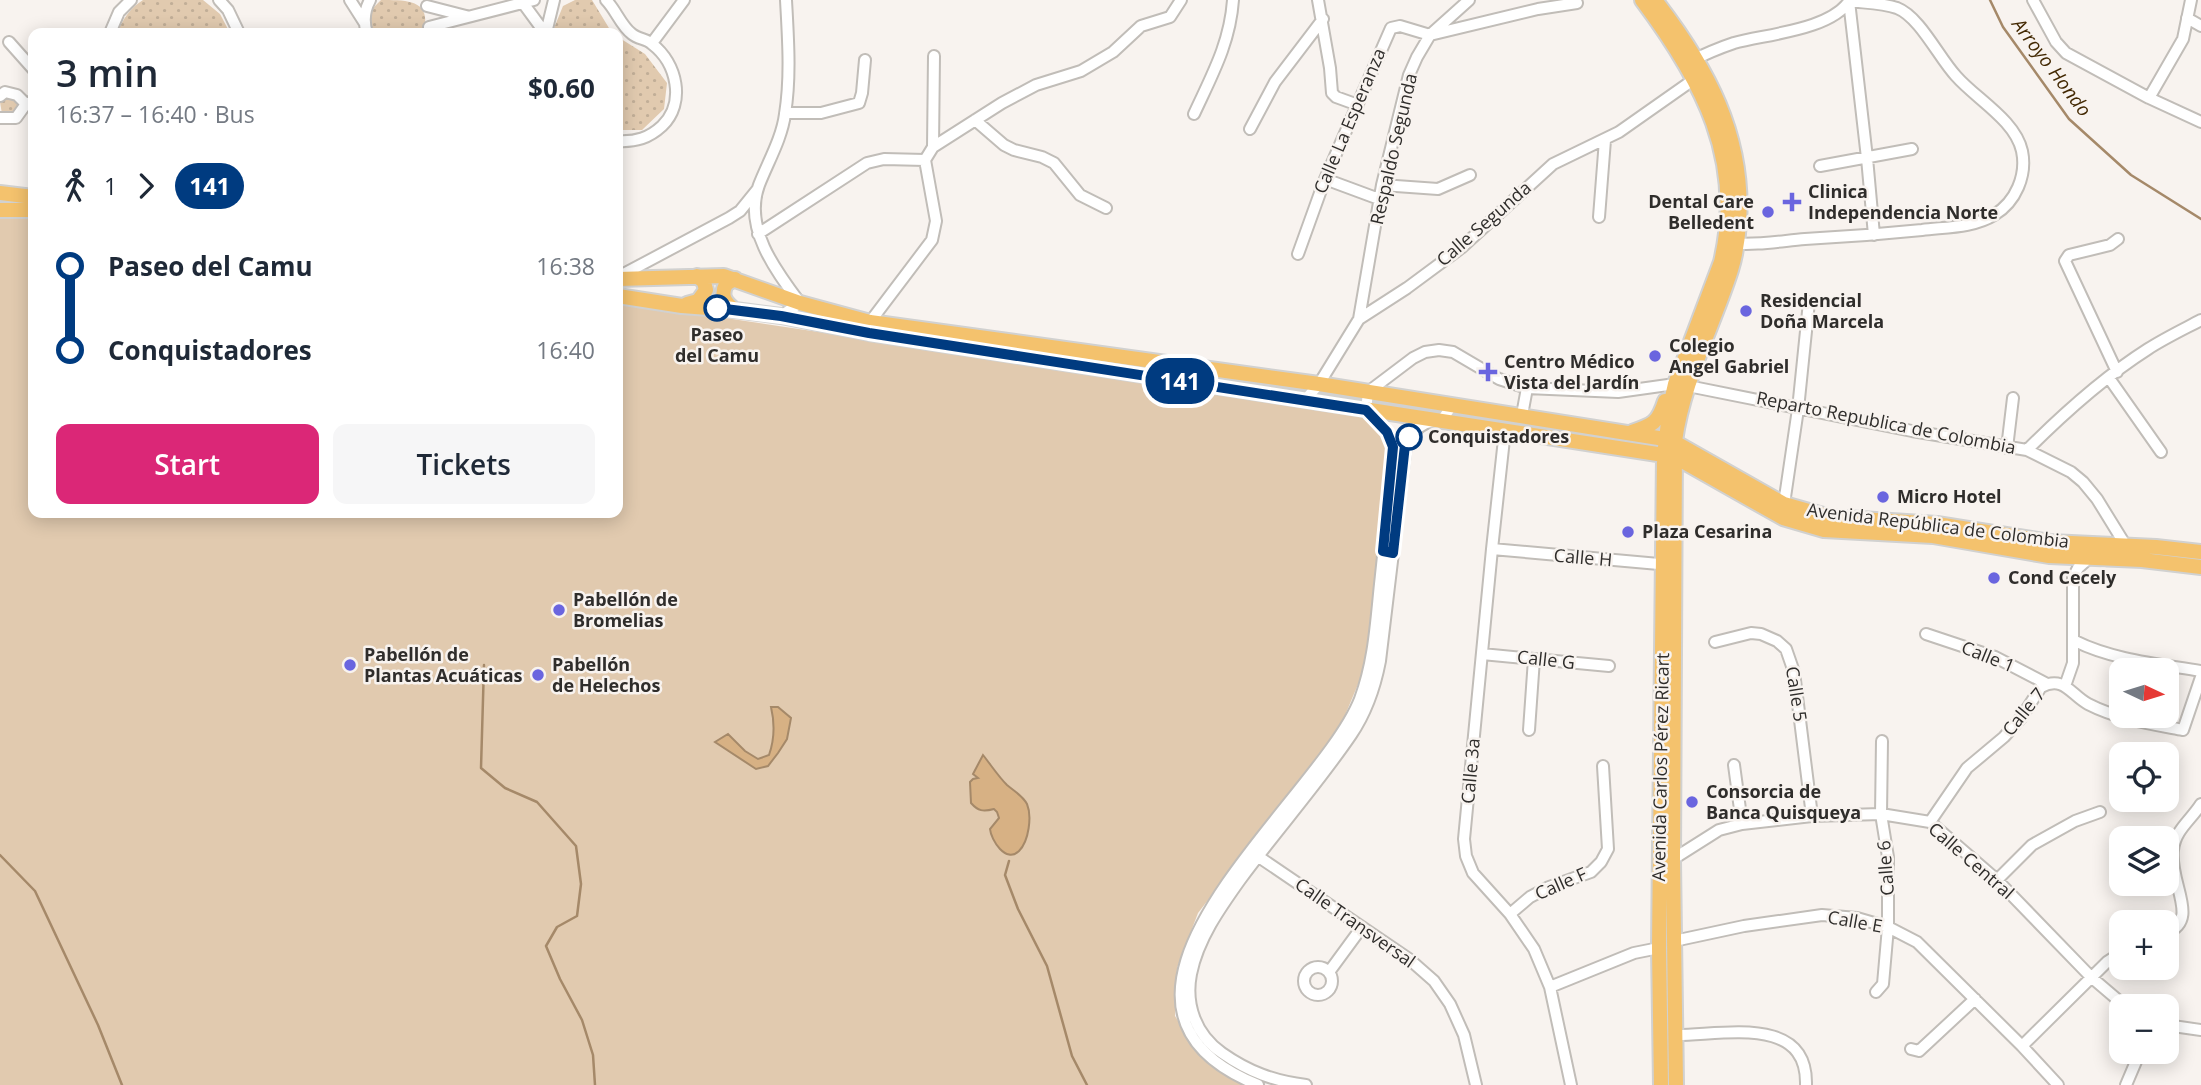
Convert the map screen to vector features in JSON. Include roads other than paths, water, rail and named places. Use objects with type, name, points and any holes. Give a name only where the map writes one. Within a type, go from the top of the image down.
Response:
[{"type":"main road","points":[[1642,0],[1718,100],[1733,141],[1740,181],[1731,243],[1721,262],[1683,387],[1670,448]]},
{"type":"main road","points":[[1655,0],[1690,62],[1693,80],[1715,126],[1726,168],[1731,243]]},
{"type":"main road","points":[[0,193],[28,196]]},
{"type":"main road","points":[[0,210],[28,210]]},
{"type":"main road","points":[[682,306],[704,296],[706,285],[697,276]]},
{"type":"main road","name":"Avenida República de Colombia","points":[[623,278],[724,276],[800,303],[870,322],[1319,384],[1629,433],[1670,448],[1712,471],[1784,504],[1830,517],[1937,524],[2050,542],[2201,552]]},
{"type":"main road","points":[[735,279],[726,284],[723,296],[735,310]]},
{"type":"main road","name":"Avenida República de Colombia","points":[[623,297],[781,316],[869,333],[1642,451],[1670,448]]},
{"type":"main road","points":[[1629,433],[1658,420],[1683,387]]},
{"type":"main road","points":[[1675,498],[1679,483],[1690,475],[1702,475],[1712,471],[1685,428],[1683,387]]},
{"type":"main road","name":"Avenida Carlos Pérez Ricart","points":[[1661,1085],[1659,948],[1666,862],[1669,565],[1664,488],[1670,448]]},
{"type":"main road","name":"Avenida Carlos Pérez Ricart","points":[[1669,565],[1675,498],[1670,448]]},
{"type":"main road","points":[[1642,451],[1658,462],[1664,488]]},
{"type":"main road","name":"Avenida República de Colombia","points":[[1712,471],[1783,518],[1824,530],[1933,536],[2049,556],[2142,560],[2201,567]]},
{"type":"main road","name":"Avenida Carlos Pérez Ricart","points":[[1666,862],[1674,941],[1676,1085]]},
{"type":"street","points":[[112,28],[119,12],[131,0]]},
{"type":"street","points":[[219,0],[228,10],[237,28]]},
{"type":"street","points":[[350,0],[366,28]]},
{"type":"street","points":[[366,28],[365,12],[370,0]]},
{"type":"street","points":[[546,28],[554,0]]},
{"type":"street","points":[[652,43],[684,0]]},
{"type":"street","points":[[623,275],[740,211],[757,190],[785,113],[788,47],[786,0]]},
{"type":"street","points":[[870,322],[932,240],[936,222],[925,160],[933,148],[1002,103],[1036,85],[1081,71],[1113,52],[1141,26],[1170,17],[1181,0]]},
{"type":"street","points":[[1194,114],[1225,48],[1232,19],[1233,0]]},
{"type":"street","points":[[1318,0],[1323,19],[1332,93],[1358,105]]},
{"type":"street","name":"Respaldo Segunda","points":[[1359,319],[1379,199],[1409,75],[1430,35],[1469,0]]},
{"type":"street","points":[[2033,0],[2056,42],[2066,53],[2149,98],[2201,122]]},
{"type":"street","points":[[2149,98],[2183,39],[2191,0]]},
{"type":"street","points":[[1690,62],[1734,43],[1815,23],[1840,12],[1850,1]]},
{"type":"street","points":[[1850,1],[1874,234]]},
{"type":"street","points":[[1731,243],[1962,226],[1996,214],[2012,198],[2022,174],[2022,150],[2006,121],[1978,99],[1955,75],[1906,13],[1896,8],[1850,1]]},
{"type":"street","points":[[434,28],[469,16],[528,2],[542,28]]},
{"type":"street","points":[[426,3],[469,16]]},
{"type":"street","points":[[426,3],[430,16],[428,28]]},
{"type":"street","points":[[610,3],[633,35],[652,43],[664,57],[676,79],[677,96],[667,121],[652,135],[631,142],[623,141]]},
{"type":"street","points":[[1430,35],[1545,7],[1577,3]]},
{"type":"street","points":[[2187,18],[2201,26]]},
{"type":"street","points":[[1250,130],[1275,82],[1323,19]]},
{"type":"street","name":"Calle La Esperanza","points":[[1298,254],[1325,179],[1387,33],[1391,28],[1400,26],[1430,35]]},
{"type":"street","points":[[9,41],[28,63]]},
{"type":"street","points":[[933,148],[934,56]]},
{"type":"street","points":[[785,113],[816,113],[859,103],[865,60]]},
{"type":"street","name":"Calle Segunda","points":[[1306,400],[1319,384],[1359,319],[1461,248],[1553,164],[1605,140],[1693,80]]},
{"type":"street","points":[[0,96],[5,92],[28,101]]},
{"type":"street","points":[[0,118],[16,117],[28,104]]},
{"type":"street","points":[[975,120],[1003,145],[1054,163],[1080,195],[1106,208]]},
{"type":"street","points":[[1599,217],[1605,140]]},
{"type":"street","points":[[1820,166],[1912,149]]},
{"type":"street","points":[[758,234],[867,163],[884,159],[925,160]]},
{"type":"street","points":[[1382,185],[1438,189],[1471,175]]},
{"type":"street","points":[[1325,179],[1379,199]]},
{"type":"street","points":[[757,190],[758,234],[765,250],[800,303],[781,316]]},
{"type":"street","points":[[2118,239],[2110,245],[2068,255],[2065,261],[2113,375],[2161,452]]},
{"type":"street","points":[[1784,504],[1798,409],[1809,302]]},
{"type":"street","points":[[2027,450],[2062,415],[2149,348],[2201,320]]},
{"type":"street","name":"Reparto Republica de Colombia","points":[[1367,392],[1413,358],[1425,352],[1439,350],[1452,352],[1499,379],[1527,388],[1618,392],[1683,387],[1727,392],[1798,409],[2027,450],[2050,460],[2084,482],[2126,546]]},
{"type":"street","points":[[1522,415],[1527,388]]},
{"type":"street","points":[[1367,392],[1366,410],[1387,432],[1393,447],[1388,552]]},
{"type":"street","points":[[2007,448],[2013,398]]},
{"type":"street","points":[[1258,1085],[1221,1065],[1198,1044],[1189,1031],[1180,992],[1184,966],[1197,932],[1216,899],[1332,753],[1359,701],[1379,633],[1388,552],[1405,445],[1409,437],[1423,425],[1433,420],[1442,420],[1453,404]]},
{"type":"street","name":"Calle 3a","points":[[1506,430],[1464,839],[1466,856],[1473,873],[1510,914],[1534,949],[1550,987],[1571,1085]]},
{"type":"street","name":"Calle H","points":[[1492,549],[1669,565]]},
{"type":"street","name":"Calle 7","points":[[1930,822],[1968,768],[2004,737],[2021,718],[2041,687],[2055,683],[2064,686],[2074,663],[2071,587],[2078,568],[2088,559]]},
{"type":"street","name":"Calle 5","points":[[1715,642],[1751,633],[1777,640],[1786,649],[1794,672],[1812,816]]},
{"type":"street","name":"Calle 1","points":[[1926,634],[1995,657],[2047,684]]},
{"type":"street","points":[[2064,686],[2086,703],[2134,721],[2183,730],[2201,674],[2118,656],[2075,641]]},
{"type":"street","name":"Calle G","points":[[1482,654],[1609,666]]},
{"type":"street","points":[[1529,730],[1534,659]]},
{"type":"street","name":"Calle 6","points":[[1875,992],[1883,984],[1888,927],[1888,857],[1881,814],[1882,741]]},
{"type":"street","points":[[1734,765],[1742,824]]},
{"type":"street","name":"Calle F","points":[[1510,914],[1530,897],[1591,872],[1601,862],[1608,849],[1604,766]]},
{"type":"street","points":[[2191,895],[2174,869],[2173,849],[2181,828],[2201,804]]},
{"type":"street","points":[[1997,880],[2032,845],[2076,821],[2100,812]]},
{"type":"street","name":"Calle Central","points":[[1666,862],[1719,830],[1742,824],[1812,816],[1881,814],[1930,822],[1997,880],[2110,994]]},
{"type":"street","points":[[1254,854],[1202,943],[1191,973],[1189,1000],[1196,1024],[1209,1042],[1231,1060],[1271,1079],[1306,1085]]},
{"type":"street","name":"Calle Transversal","points":[[1254,854],[1409,959],[1434,981],[1450,1003],[1464,1035],[1476,1085]]},
{"type":"street","name":"Calle E","points":[[1674,941],[1744,926],[1822,915],[1857,918],[1888,927],[1917,942],[2058,1085]]},
{"type":"street","points":[[2179,931],[2192,924]]},
{"type":"street","points":[[1329,972],[1362,927]]},
{"type":"street","points":[[1550,987],[1634,953],[1659,948]]},
{"type":"street","points":[[2022,1046],[2109,960]]},
{"type":"street","points":[[1911,1049],[1919,1051],[1975,999]]},
{"type":"street","points":[[2179,1027],[2201,1030]]},
{"type":"street","points":[[1675,1035],[1766,1033],[1790,1045],[1797,1054],[1803,1065],[1806,1085]]},
{"type":"street","points":[[2126,1085],[2135,1064]]},
{"type":"waterway","name":"Arroyo Hondo","points":[[1990,0],[2003,27],[2069,119],[2131,175],[2201,219]]},
{"type":"waterway","points":[[484,665],[481,768],[505,788],[537,802],[576,846],[581,884],[577,916],[557,927],[546,946],[582,1020],[593,1055],[595,1085]]},
{"type":"waterway","points":[[0,855],[35,891],[98,1025],[122,1085]]},
{"type":"waterway","points":[[1009,861],[1005,875],[1018,909],[1047,966],[1072,1056],[1087,1085]]},
{"type":"place","name":"Clinica Independencia Norte","points":[[1792,202]]},
{"type":"place","name":"Dental Care Belledent","points":[[1768,212]]},
{"type":"place","name":"Paseo del Camu","points":[[717,308]]},
{"type":"place","name":"Residencial Doña Marcela","points":[[1746,311]]},
{"type":"place","name":"Colegio Angel Gabriel","points":[[1655,356]]},
{"type":"place","name":"Centro Médico Vista del Jardín","points":[[1488,372]]},
{"type":"place","name":"Conquistadores","points":[[1409,437]]},
{"type":"place","name":"Micro Hotel","points":[[1883,497]]},
{"type":"place","name":"Plaza Cesarina","points":[[1628,532]]},
{"type":"place","name":"Cond Cecely","points":[[1994,578]]},
{"type":"place","name":"Pabellón de Bromelias","points":[[559,610]]},
{"type":"place","name":"Pabellón de Plantas Acuáticas","points":[[350,665]]},
{"type":"place","name":"Pabellón de Helechos","points":[[538,675]]},
{"type":"place","name":"Consorcia de Banca Quisqueya","points":[[1692,802]]}]
